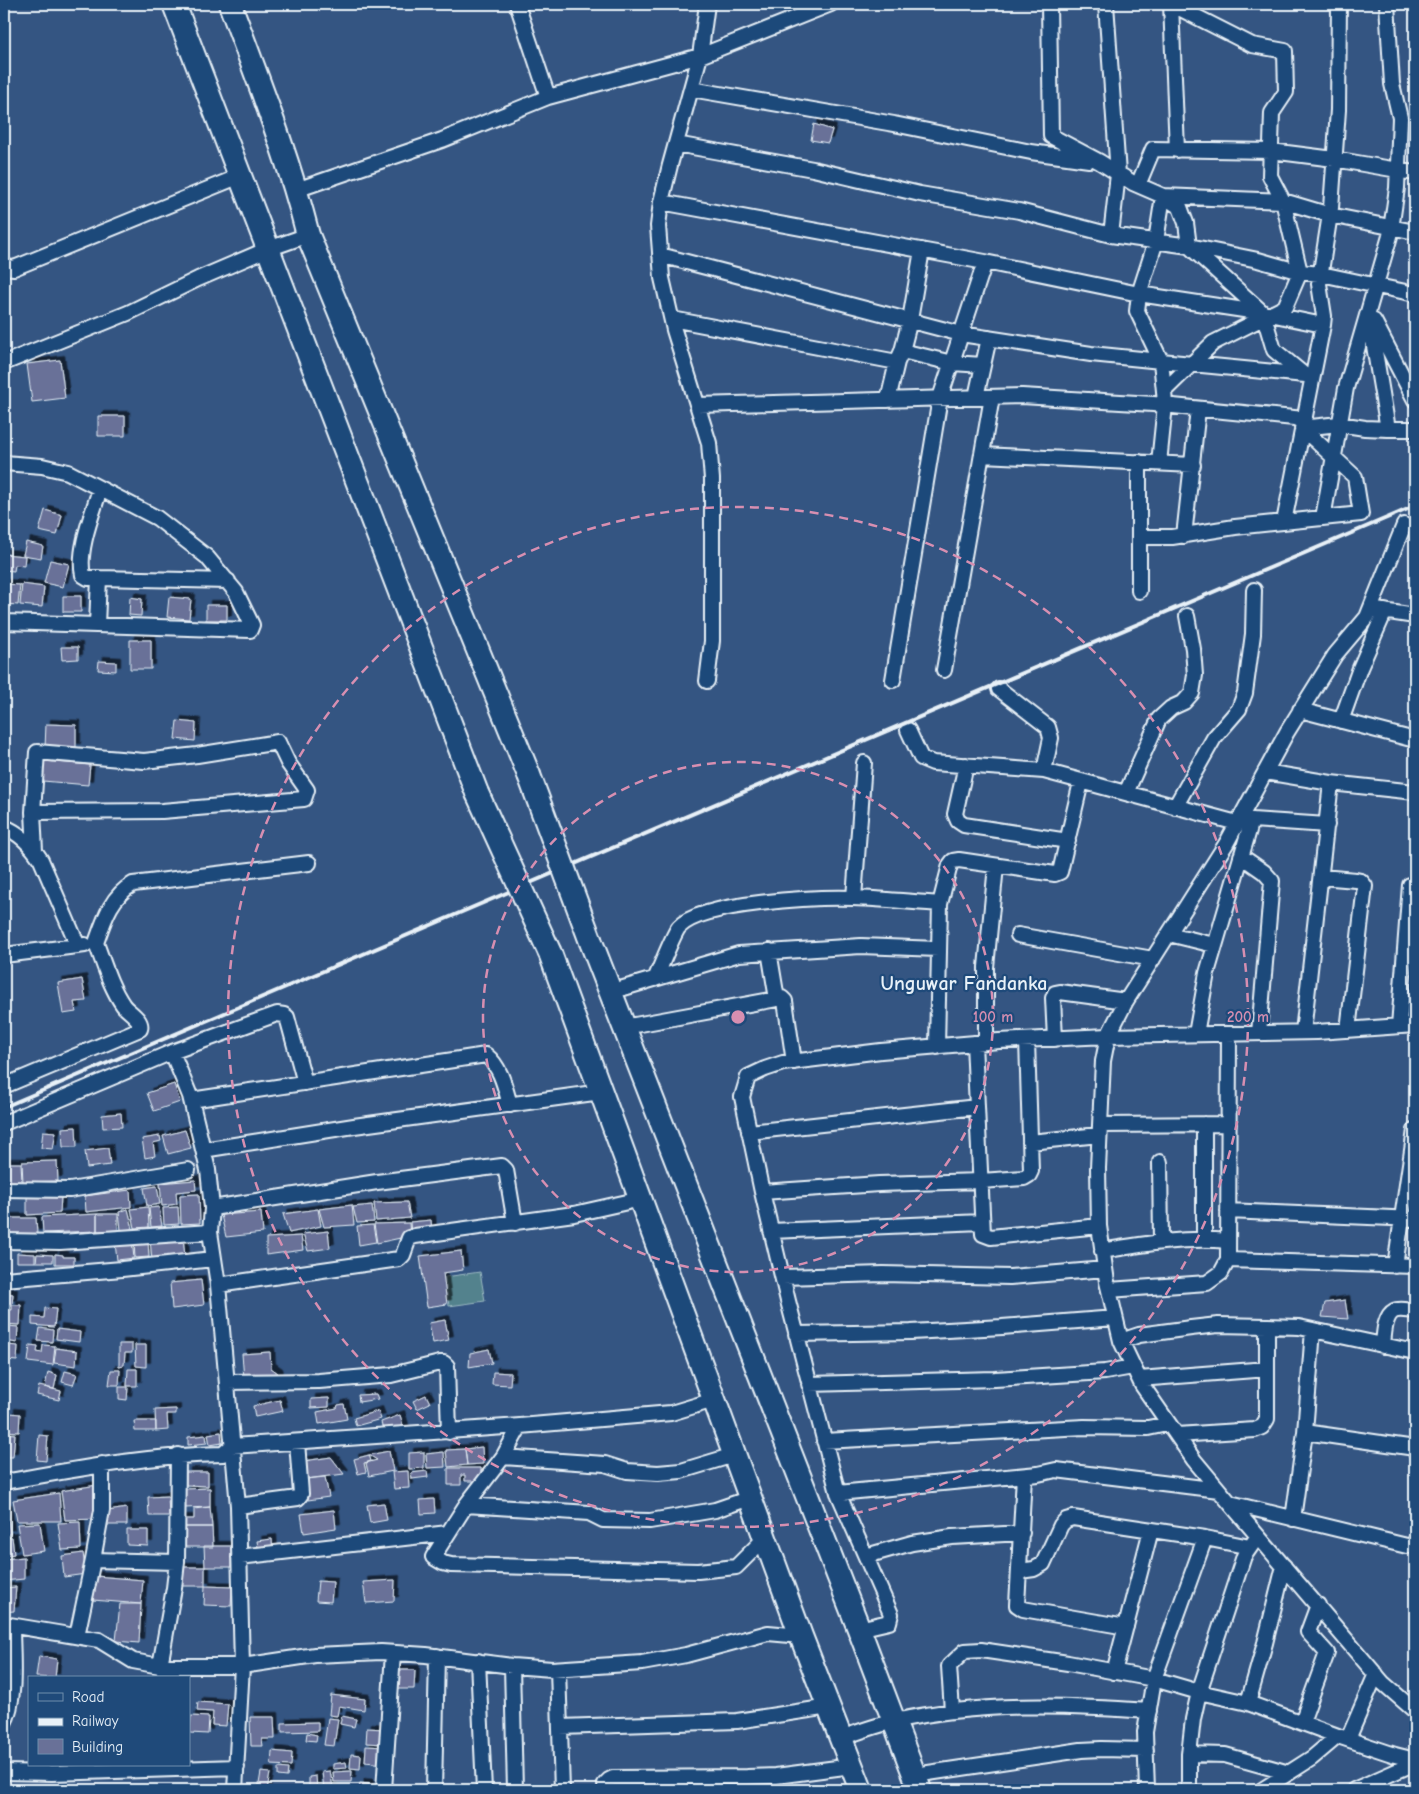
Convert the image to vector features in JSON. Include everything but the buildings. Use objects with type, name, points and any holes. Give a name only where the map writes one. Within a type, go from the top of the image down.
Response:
[{"type":"main road","points":[[174,4],[477,793],[550,953],[801,1636],[861,1790]]},
{"type":"main road","points":[[230,4],[267,104],[296,190],[308,235],[529,775],[610,992],[860,1629],[918,1783]]},
{"type":"street","points":[[517,4],[548,96]]},
{"type":"street","points":[[707,4],[700,56],[661,202],[658,226],[662,278],[672,320],[710,444],[712,479],[712,641],[707,682]]},
{"type":"street","points":[[296,190],[442,140],[548,96],[700,56],[831,4]]},
{"type":"street","points":[[1049,4],[1051,136],[1180,207],[1186,223],[1189,246],[1266,315],[1274,350],[1308,375]]},
{"type":"street","points":[[1106,4],[1118,174],[1111,235]]},
{"type":"street","points":[[1164,398],[1192,363],[1213,343],[1285,307],[1300,272],[1284,201],[1270,176],[1272,113],[1286,92],[1285,51],[1252,45],[1171,4],[1177,150]]},
{"type":"street","points":[[1284,522],[1303,424],[1308,375],[1324,316],[1319,284],[1330,215],[1338,110],[1339,4]]},
{"type":"street","points":[[1323,518],[1346,388],[1391,228],[1397,188],[1400,118],[1392,84],[1387,4]]},
{"type":"street","points":[[691,89],[894,124],[1031,152],[1100,162]]},
{"type":"street","points":[[676,144],[812,169],[920,194],[1019,211],[1111,235],[1189,246],[1258,260],[1300,272],[1321,274],[1415,294]]},
{"type":"street","points":[[1138,185],[1153,149],[1271,151],[1334,159],[1415,173]]},
{"type":"street","points":[[4,267],[14,268],[240,176]]},
{"type":"street","points":[[1163,196],[1284,201],[1330,215],[1415,232]]},
{"type":"street","points":[[1159,463],[1164,398],[1161,361],[1137,311],[1139,294],[1156,241],[1163,196]]},
{"type":"street","points":[[661,202],[985,262],[1139,294],[1323,325]]},
{"type":"street","points":[[4,363],[128,313],[198,279],[268,249],[308,235]]},
{"type":"street","points":[[888,400],[910,320],[922,250]]},
{"type":"street","points":[[660,255],[961,334],[1091,354],[1308,375]]},
{"type":"street","points":[[894,680],[940,398],[985,262]]},
{"type":"street","points":[[1368,310],[1415,400]]},
{"type":"street","points":[[1368,310],[1388,428]]},
{"type":"street","points":[[672,320],[899,357],[983,365]]},
{"type":"street","points":[[976,397],[989,338]]},
{"type":"street","points":[[698,405],[1022,396],[1164,398],[1198,409],[1303,424],[1339,424],[1365,428],[1415,429]]},
{"type":"street","points":[[944,670],[992,397]]},
{"type":"street","points":[[1184,536],[1198,409]]},
{"type":"street","points":[[1139,537],[1184,536],[1235,527],[1360,514],[1355,477],[1333,457],[1303,424]]},
{"type":"street","points":[[982,455],[1193,465]]},
{"type":"street","points":[[1139,462],[1139,591]]},
{"type":"street","points":[[4,463],[42,466],[68,472],[157,518],[207,557],[228,581],[251,620],[252,625],[250,630],[4,622]]},
{"type":"street","points":[[100,489],[86,530],[81,567],[83,575],[88,578],[228,581]]},
{"type":"street","points":[[1341,721],[1360,668],[1404,525]]},
{"type":"street","points":[[97,625],[99,578]]},
{"type":"street","points":[[1174,806],[1214,738],[1239,710],[1245,693],[1253,634],[1254,590]]},
{"type":"street","points":[[1415,616],[1378,610],[1367,617],[1335,655],[1300,710],[1226,844],[1126,1001],[1108,1036],[1103,1061],[1098,1168],[1099,1226],[1104,1269],[1121,1341],[1136,1373],[1167,1424],[1194,1460],[1383,1683],[1415,1711]]},
{"type":"street","points":[[1126,794],[1159,719],[1171,708],[1184,702],[1192,693],[1195,675],[1193,649],[1187,616]]},
{"type":"street","points":[[999,689],[1048,727],[1050,738],[1044,771]]},
{"type":"street","points":[[1300,710],[1415,740]]},
{"type":"street","points":[[908,730],[921,758],[933,763],[1044,771],[1237,823],[1252,820],[1326,825]]},
{"type":"street","points":[[33,812],[162,811],[304,798],[307,790],[288,763],[278,742],[144,761],[37,752],[33,812],[35,851]]},
{"type":"street","points":[[854,898],[864,763]]},
{"type":"street","points":[[966,765],[955,814],[958,821],[964,824],[1068,841]]},
{"type":"street","points":[[1265,772],[1415,792]]},
{"type":"street","points":[[937,1046],[940,904],[952,861],[959,860],[1055,874],[1060,872],[1082,782]]},
{"type":"street","points":[[1303,1032],[1332,782]]},
{"type":"street","points":[[1196,1034],[1214,945],[1252,820]]},
{"type":"street","points":[[4,827],[14,831],[35,851],[41,860],[78,946]]},
{"type":"street","points":[[1241,856],[1264,872],[1272,881],[1259,1033]]},
{"type":"street","points":[[4,1086],[140,1029],[140,1022],[124,1006],[115,992],[96,943],[113,902],[124,890],[133,884],[309,862]]},
{"type":"street","points":[[996,866],[980,1043],[977,1108],[983,1234],[991,1237],[1099,1226]]},
{"type":"street","points":[[1320,877],[1356,880],[1361,881],[1365,886],[1348,1030]]},
{"type":"street","points":[[1399,1026],[1410,885],[1415,884]]},
{"type":"street","points":[[655,979],[678,928],[695,916],[734,907],[820,898],[854,898],[940,904]]},
{"type":"street","points":[[1169,934],[1214,945]]},
{"type":"street","points":[[1018,935],[1153,959]]},
{"type":"street","points":[[4,955],[96,943]]},
{"type":"street","points":[[610,992],[739,954],[861,946],[938,950]]},
{"type":"street","points":[[769,952],[777,999]]},
{"type":"street","points":[[1055,1039],[1053,998],[1055,993],[1060,992],[1126,1001]]},
{"type":"street","points":[[624,1027],[782,998],[785,1001],[794,1062]]},
{"type":"street","points":[[4,1123],[172,1052],[278,1014],[284,1015],[287,1018],[305,1083]]},
{"type":"street","points":[[860,1629],[889,1622],[891,1614],[838,1493],[824,1441],[771,1232],[749,1132],[742,1096],[748,1077],[783,1063],[937,1046],[1108,1036],[1303,1032],[1415,1025]]},
{"type":"street","points":[[1109,1290],[1207,1283],[1221,1273],[1228,1260],[1229,1034]]},
{"type":"street","points":[[762,1192],[879,1184],[1024,1178],[1031,1171],[1026,1040]]},
{"type":"street","points":[[172,1052],[191,1100],[208,1170],[212,1208],[210,1232],[218,1285],[238,1506],[242,1666],[236,1790]]},
{"type":"street","points":[[191,1100],[486,1055],[491,1059],[502,1076],[510,1105]]},
{"type":"street","points":[[203,1150],[354,1126],[601,1092]]},
{"type":"street","points":[[749,1132],[977,1108]]},
{"type":"street","points":[[1204,1124],[1204,1239]]},
{"type":"street","points":[[1030,1142],[1099,1130],[1229,1124]]},
{"type":"street","points":[[1395,1266],[1409,1219],[1415,1130]]},
{"type":"street","points":[[1160,1162],[1161,1241]]},
{"type":"street","points":[[212,1208],[377,1182],[502,1166],[506,1170],[514,1222]]},
{"type":"street","points":[[4,1189],[70,1190],[188,1170]]},
{"type":"street","points":[[218,1285],[399,1260],[403,1255],[409,1238],[574,1214],[641,1200]]},
{"type":"street","points":[[1228,1211],[1409,1219]]},
{"type":"street","points":[[771,1232],[982,1222]]},
{"type":"street","points":[[4,1241],[60,1242],[210,1232]]},
{"type":"street","points":[[1102,1251],[1161,1241],[1204,1239],[1228,1241]]},
{"type":"street","points":[[4,1279],[122,1270],[213,1259]]},
{"type":"street","points":[[1228,1260],[1415,1266]]},
{"type":"street","points":[[782,1277],[883,1274],[1010,1277],[1104,1269]]},
{"type":"street","points":[[1383,1346],[1386,1324],[1394,1311],[1415,1311]]},
{"type":"street","points":[[796,1334],[929,1331],[1115,1318]]},
{"type":"street","points":[[1121,1341],[1139,1335],[1190,1328],[1218,1326],[1299,1327],[1415,1352]]},
{"type":"street","points":[[1177,1435],[1255,1430],[1262,1427],[1267,1419],[1267,1326]]},
{"type":"street","points":[[1293,1519],[1305,1432],[1313,1330]]},
{"type":"street","points":[[227,1382],[319,1381],[391,1375],[444,1364],[447,1366],[449,1432]]},
{"type":"street","points":[[809,1384],[995,1379],[1105,1372],[1136,1373],[1267,1369]]},
{"type":"street","points":[[4,1482],[102,1464],[178,1455],[223,1454],[232,1446],[449,1432],[671,1413],[714,1400]]},
{"type":"street","points":[[824,1441],[1076,1428],[1148,1428],[1167,1424]]},
{"type":"street","points":[[520,1426],[503,1457],[466,1505],[433,1557],[450,1565],[681,1571],[736,1567],[765,1538]]},
{"type":"street","points":[[1305,1432],[1415,1448]]},
{"type":"street","points":[[238,1506],[298,1498],[301,1494],[297,1442]]},
{"type":"street","points":[[503,1457],[606,1464],[627,1471],[658,1473],[681,1471],[734,1454]]},
{"type":"street","points":[[160,1666],[174,1588],[178,1455]]},
{"type":"street","points":[[77,1636],[94,1560],[102,1510],[102,1464]]},
{"type":"street","points":[[838,1493],[1024,1476],[1056,1470],[1219,1490]]},
{"type":"street","points":[[1024,1476],[1017,1605],[1023,1609],[1126,1627]]},
{"type":"street","points":[[466,1505],[589,1513],[604,1520],[650,1521],[715,1510],[750,1498]]},
{"type":"street","points":[[1230,1503],[1407,1546],[1415,1542]]},
{"type":"street","points":[[1020,1571],[1034,1570],[1043,1564],[1061,1525],[1066,1520],[1073,1518],[1205,1538],[1250,1547]]},
{"type":"street","points":[[1114,1672],[1151,1530]]},
{"type":"street","points":[[239,1557],[448,1532]]},
{"type":"street","points":[[866,1556],[912,1543],[952,1537],[1022,1533]]},
{"type":"street","points":[[1189,1790],[1189,1754],[1193,1719],[1199,1692],[1244,1556],[1258,1536]]},
{"type":"street","points":[[1147,1790],[1145,1732],[1154,1679],[1205,1538]]},
{"type":"street","points":[[94,1560],[176,1562]]},
{"type":"street","points":[[1248,1703],[1266,1643],[1284,1566]]},
{"type":"street","points":[[1302,1722],[1327,1653],[1308,1632],[1318,1605]]},
{"type":"street","points":[[4,1724],[10,1708],[12,1692],[8,1625],[99,1640],[133,1662],[160,1666],[242,1666],[315,1655],[393,1653],[558,1669],[642,1662],[686,1655],[768,1633],[801,1636]]},
{"type":"street","points":[[952,1711],[949,1666],[965,1651],[981,1650],[1154,1679],[1248,1703],[1415,1761]]},
{"type":"street","points":[[384,1790],[393,1653]]},
{"type":"street","points":[[434,1790],[437,1656]]},
{"type":"street","points":[[478,1661],[484,1790]]},
{"type":"street","points":[[512,1666],[516,1790]]},
{"type":"street","points":[[558,1669],[562,1790]]},
{"type":"street","points":[[1262,1790],[1343,1737],[1376,1674]]},
{"type":"street","points":[[840,1738],[894,1721],[952,1711],[1059,1706],[1149,1711]]},
{"type":"street","points":[[560,1727],[737,1720],[829,1707]]},
{"type":"street","points":[[918,1783],[1081,1750],[1146,1750]]},
{"type":"street","points":[[1189,1754],[1225,1755],[1290,1773]]},
{"type":"street","points":[[1354,1790],[1415,1761]]},
{"type":"street","points":[[606,1790],[605,1784],[613,1778],[757,1777],[852,1766]]},
{"type":"street","points":[[4,1772],[52,1773],[237,1767]]},
{"type":"green space","points":[[480,1272],[485,1301],[449,1306],[445,1277]]},
{"type":"railway","points":[[4,1107],[1415,506]]},
{"type":"district","name":"Unguwar Fandanka","points":[[964,983]]}]
